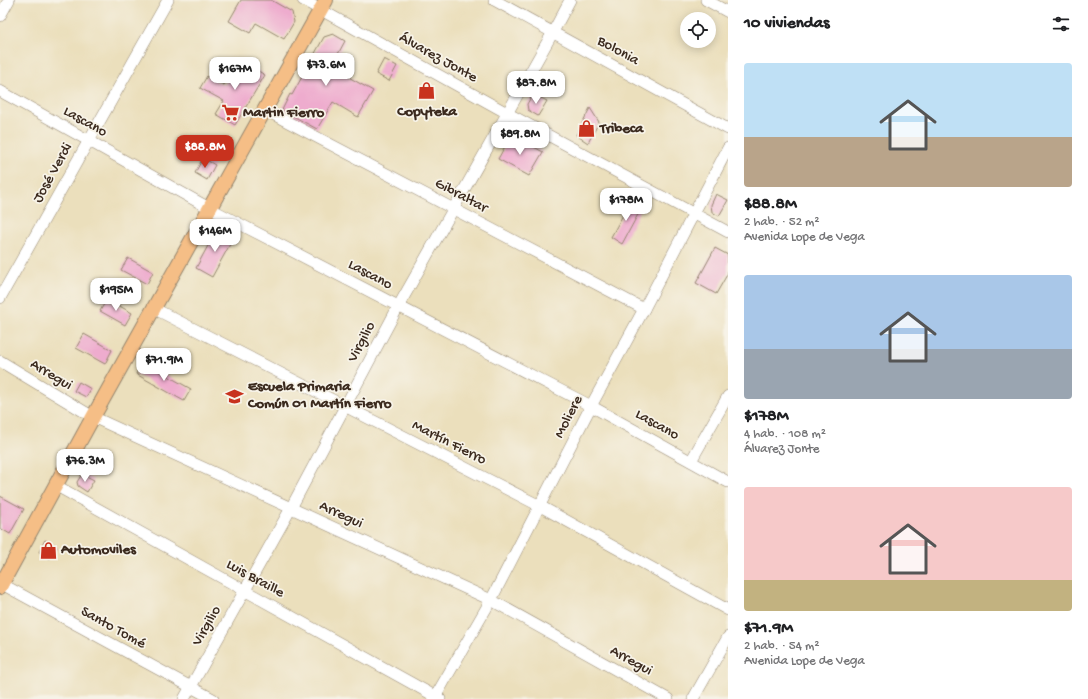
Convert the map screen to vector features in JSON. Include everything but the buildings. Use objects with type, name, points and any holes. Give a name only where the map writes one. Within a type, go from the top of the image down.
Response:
[{"type":"main road","points":[[1,585],[153,308],[323,5]]},
{"type":"street","points":[[0,16],[9,0]]},
{"type":"street","name":"José Verdi","points":[[0,298],[168,0]]},
{"type":"street","name":"Álvarez Jonte","points":[[303,0],[323,5],[507,113],[728,232]]},
{"type":"street","name":"Bolonia","points":[[494,0],[728,129]]},
{"type":"street","name":"Virgilio","points":[[184,699],[291,508],[398,307],[570,0]]},
{"type":"street","points":[[706,0],[728,12]]},
{"type":"street","name":"Lascano","points":[[0,91],[209,208],[591,406],[728,482]]},
{"type":"street","name":"Gibraltar","points":[[265,110],[644,309]]},
{"type":"street","name":"Moliere","points":[[437,698],[491,600],[591,406],[644,309],[728,148]]},
{"type":"street","name":"Martín Fierro","points":[[153,308],[540,506],[728,610]]},
{"type":"street","name":"Arregui","points":[[0,361],[93,417],[491,600],[668,699]]},
{"type":"street","points":[[691,461],[728,396]]},
{"type":"street","name":"Luis Braille","points":[[55,485],[437,698]]},
{"type":"street","name":"Santo Tomé","points":[[1,585],[213,699]]},
{"type":"street","points":[[693,699],[728,637]]},
{"type":"place","name":"Copyteka","points":[[427,91]]},
{"type":"place","name":"Martin Fierro","points":[[230,113]]},
{"type":"place","name":"Tribeca","points":[[587,129]]},
{"type":"place","name":"Escuela Primaria Común 01 Martín Fierro","points":[[235,396]]},
{"type":"place","name":"Automoviles","points":[[48,550]]}]
